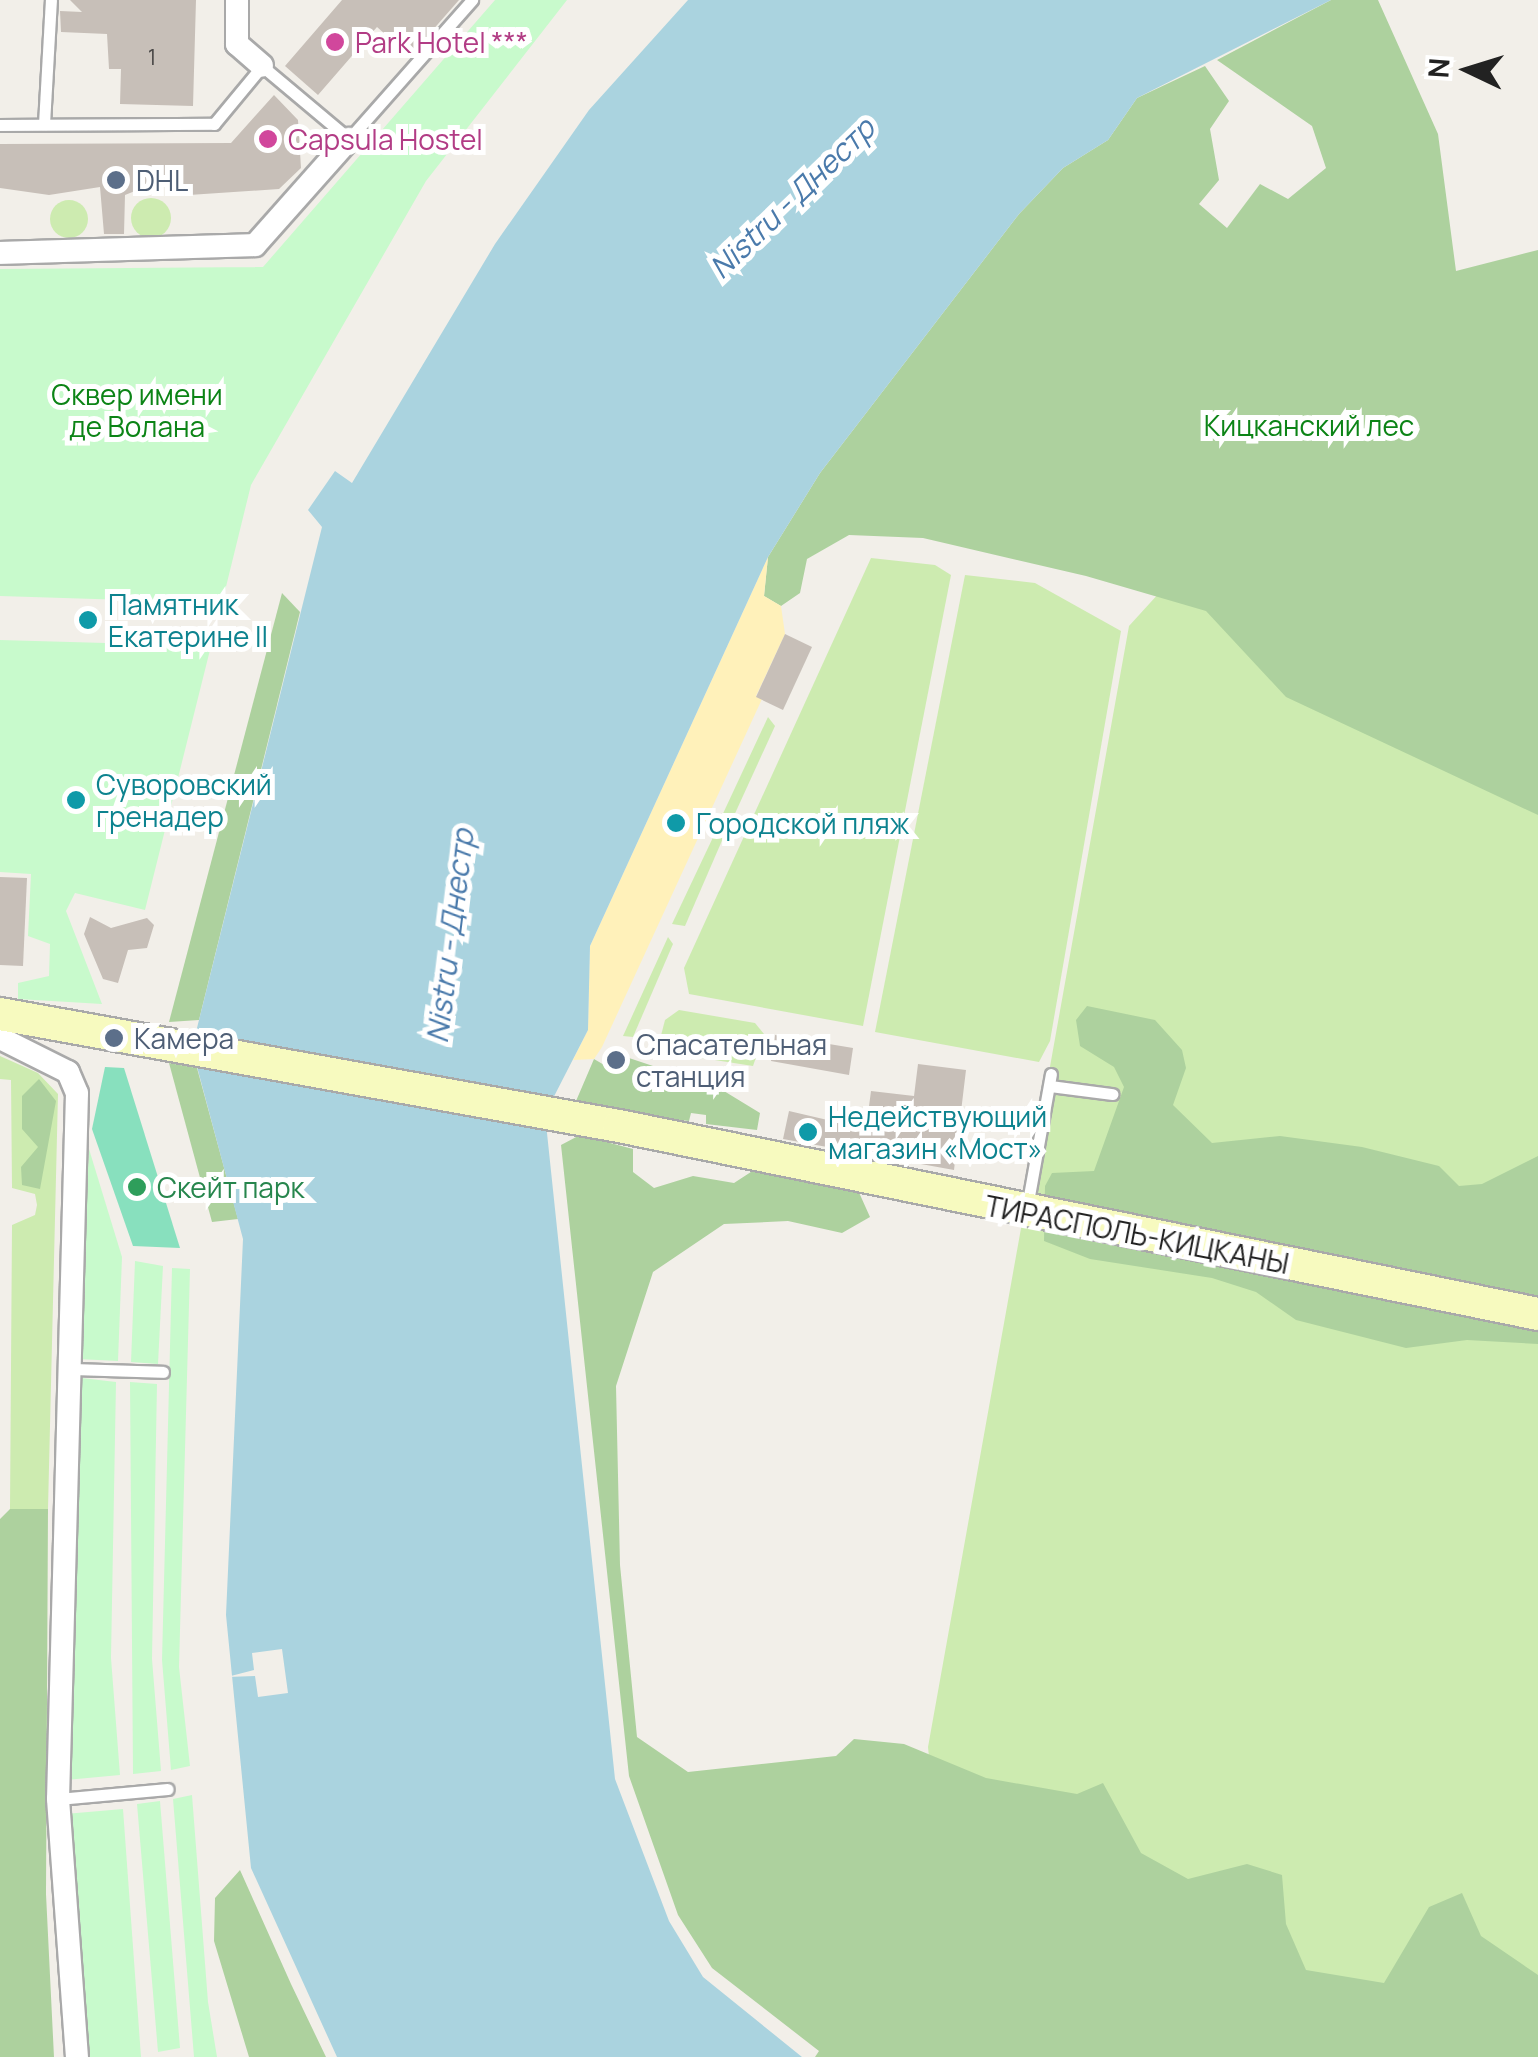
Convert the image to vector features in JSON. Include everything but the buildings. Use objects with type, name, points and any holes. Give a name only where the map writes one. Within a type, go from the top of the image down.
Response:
[{"type":"street","points":[[236,0],[237,44],[262,66]]},
{"type":"street","points":[[0,253],[255,245],[349,139]]},
{"type":"street","name":"ТИРАСПОЛЬ-КИЦКАНЫ","points":[[0,1014],[118,1030],[618,1126],[1538,1314]]},
{"type":"street","points":[[0,1038],[68,1072],[77,1094],[66,1368],[58,1798],[77,2057]]},
{"type":"lane","points":[[44,124],[51,0]]},
{"type":"lane","points":[[0,125],[214,124],[262,66],[349,139],[472,0]]},
{"type":"lane","points":[[1026,1212],[1050,1080],[1112,1094]]},
{"type":"lane","points":[[66,1368],[162,1372]]},
{"type":"lane","points":[[58,1798],[168,1789]]},
{"type":"green space","name":"Сквер имени де Волана","points":[[495,0],[567,0],[426,181],[251,485],[222,603],[0,596],[0,269],[263,267]]},
{"type":"green space","name":"Кицканский лес","points":[[1331,0],[1378,0],[1438,134],[1456,271],[1538,250],[1538,815],[1286,697],[1206,611],[1086,576],[923,538],[849,535],[807,559],[800,593],[781,606],[764,596],[768,557],[820,473],[1019,214],[1063,168],[1108,140],[1137,98],[1205,66],[1229,101],[1210,129],[1219,180],[1199,204],[1227,228],[1260,184],[1288,199],[1326,168],[1312,126],[1217,60]]},
{"type":"green space","points":[[151,198],[165,204],[171,218],[165,232],[151,238],[137,232],[131,218],[137,204]]},
{"type":"green space","points":[[69,200],[83,205],[88,219],[83,233],[69,238],[55,233],[50,219],[55,205]]},
{"type":"green space","points":[[1538,337],[1538,2057],[926,2057],[935,1819],[928,1747],[1129,626],[1243,501]]},
{"type":"green space","points":[[871,558],[935,565],[951,575],[863,1026],[689,994],[684,968]]},
{"type":"green space","points":[[965,575],[1035,583],[1121,631],[1050,1041],[1039,1062],[875,1032]]},
{"type":"green space","points":[[282,593],[300,612],[199,1020],[169,1022]]},
{"type":"green space","points":[[0,640],[211,646],[145,910],[75,893],[66,911],[102,1004],[18,999],[18,983],[49,976],[50,944],[28,936],[31,874],[0,872]]},
{"type":"green space","points":[[768,717],[775,726],[732,820],[720,820]]},
{"type":"green space","points":[[716,831],[724,836],[685,926],[672,924]]},
{"type":"green space","points":[[668,937],[673,944],[633,1037],[623,1036]]},
{"type":"green space","points":[[1087,1006],[1155,1020],[1182,1050],[1186,1068],[1173,1105],[1212,1143],[1280,1136],[1362,1147],[1439,1166],[1459,1186],[1482,1184],[1538,1156],[1538,1344],[1467,1340],[1406,1348],[1296,1320],[1256,1292],[1212,1278],[1090,1259],[1044,1241],[1045,1186],[1052,1173],[1094,1171],[1124,1087],[1114,1067],[1080,1046],[1076,1020]]},
{"type":"green space","points":[[679,1010],[755,1023],[764,1034],[753,1066],[657,1051],[665,1020]]},
{"type":"green space","points":[[0,1056],[38,1073],[58,1094],[48,1509],[10,1509],[12,1225],[35,1215],[37,1205],[35,1194],[12,1188],[11,1080],[0,1079]]},
{"type":"green space","points":[[626,1057],[719,1088],[760,1113],[757,1130],[706,1124],[706,1115],[691,1113],[689,1121],[573,1108],[594,1059],[611,1069]]},
{"type":"green space","points":[[169,1063],[197,1068],[238,1219],[212,1222]]},
{"type":"green space","name":"Скейт парк","points":[[105,1067],[124,1068],[180,1248],[133,1246],[92,1129]]},
{"type":"green space","points":[[39,1079],[56,1101],[40,1189],[22,1185],[21,1167],[38,1147],[22,1129],[22,1096]]},
{"type":"green space","points":[[580,1135],[633,1149],[633,1172],[654,1188],[693,1176],[734,1183],[754,1170],[857,1188],[870,1217],[842,1233],[788,1221],[724,1224],[653,1272],[616,1386],[620,1565],[637,1737],[688,1772],[836,1756],[854,1739],[904,1744],[986,1778],[1077,1794],[1103,1783],[1141,1853],[1188,1879],[1247,1864],[1282,1875],[1286,1924],[1306,1970],[1384,1983],[1429,1907],[1462,1893],[1481,1936],[1538,1975],[1538,2057],[815,2057],[819,2051],[712,1968],[678,1915],[629,1776],[561,1145]]},
{"type":"green space","points":[[89,1149],[122,1257],[118,1361],[78,1359]]},
{"type":"green space","points":[[135,1261],[163,1266],[158,1364],[131,1362]]},
{"type":"green space","points":[[172,1268],[190,1269],[179,1667],[190,1766],[171,1770],[162,1660]]},
{"type":"green space","points":[[73,1377],[116,1382],[111,1658],[120,1775],[66,1780]]},
{"type":"green space","points":[[130,1382],[157,1384],[152,1659],[161,1771],[133,1774]]},
{"type":"green space","points":[[10,1509],[48,1509],[46,1894],[54,2057],[0,2057],[0,1519]]},
{"type":"green space","points":[[192,1795],[208,2002],[217,2057],[194,2057],[173,1799]]},
{"type":"green space","points":[[160,1801],[180,2048],[158,2052],[137,1804]]},
{"type":"green space","points":[[123,1809],[141,2057],[86,2057],[65,1814]]},
{"type":"green space","points":[[240,1870],[326,2057],[249,2057],[214,1941],[215,1898]]},
{"type":"sand","name":"Городской пляж","points":[[768,557],[764,596],[781,606],[785,634],[756,696],[762,699],[602,1047],[594,1059],[573,1060],[588,1030],[590,946]]},
{"type":"water","name":"Nistru - Днестр","points":[[688,0],[1331,0],[1137,98],[1108,140],[1063,168],[1019,214],[820,473],[768,557],[590,946],[588,1030],[545,1114],[615,1779],[669,1921],[703,1977],[802,2057],[337,2057],[251,1868],[226,1615],[243,1239],[192,1048],[322,527],[308,510],[335,471],[352,483],[495,244],[589,110]]},
{"type":"pier","points":[[282,1649],[288,1693],[258,1697],[255,1676],[227,1677],[254,1670],[252,1653]]},
{"type":"place","name":"Park Hotel ***","points":[[335,42]]},
{"type":"place","name":"Capsula Hostel","points":[[268,139]]},
{"type":"place","name":"DHL","points":[[116,180]]},
{"type":"place","name":"Памятник Екатерине II","points":[[88,620]]},
{"type":"place","name":"Суворовский гренадер","points":[[76,800]]},
{"type":"place","name":"Городской пляж","points":[[676,823]]},
{"type":"place","name":"Камера","points":[[114,1038]]},
{"type":"place","name":"Спасательная станция","points":[[616,1060]]},
{"type":"place","name":"Недействующий магазин «Мост»","points":[[808,1132]]},
{"type":"place","name":"Скейт парк","points":[[137,1187]]}]
